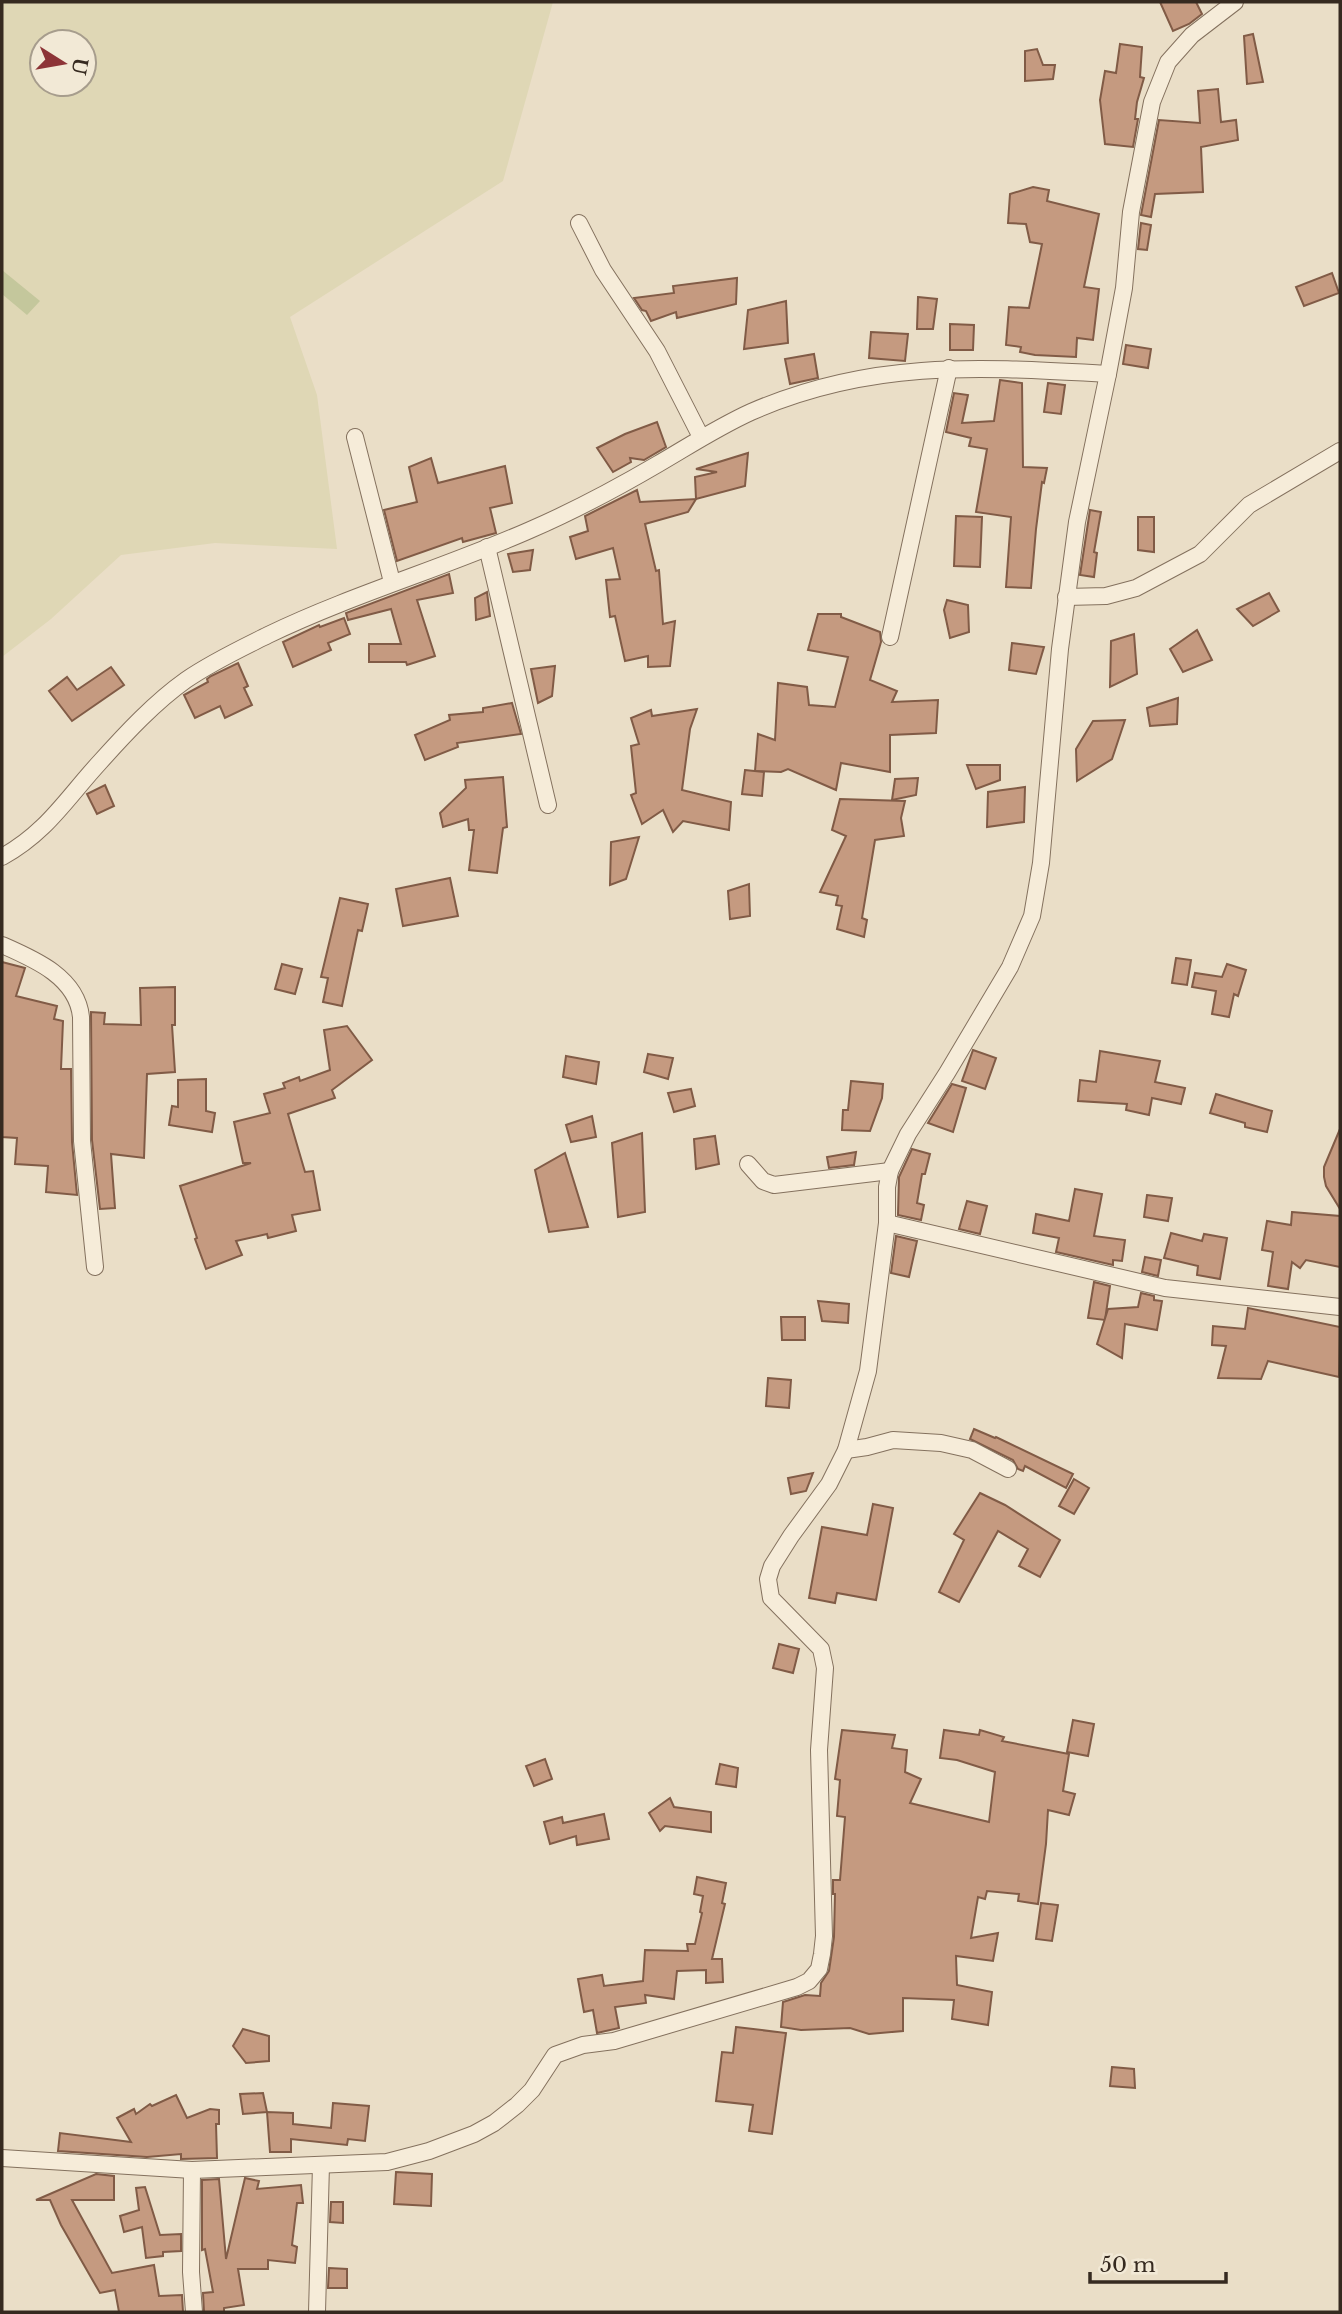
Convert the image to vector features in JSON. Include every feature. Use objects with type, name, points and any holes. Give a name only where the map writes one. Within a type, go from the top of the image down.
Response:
[{"type":"street","points":[[2,2158],[192,2170],[387,2162],[450,2144],[494,2123],[517,2105],[555,2055],[561,2052],[583,2045],[614,2042],[797,1987],[808,1981],[819,1969],[824,1936],[819,1751],[825,1668],[821,1648],[771,1598],[768,1579],[772,1566],[829,1484],[846,1450],[868,1371],[887,1223],[890,1171],[908,1134],[954,1063],[1010,967],[1032,916],[1041,863],[1066,597],[1077,522],[1124,288],[1131,212],[1152,103],[1168,62],[1192,35],[1235,2]]},
{"type":"street","points":[[579,223],[603,270],[657,351],[701,437]]},
{"type":"street","points":[[890,637],[949,368]]},
{"type":"street","points":[[2,857],[40,831],[100,762],[158,703],[182,683],[225,656],[306,617],[530,530],[611,490],[701,437],[752,412],[802,393],[899,371],[1001,368],[1108,374]]},
{"type":"street","points":[[355,437],[392,582]]},
{"type":"street","points":[[1066,597],[1106,596],[1136,588],[1200,554],[1249,505],[1340,451]]},
{"type":"street","points":[[487,547],[548,805]]},
{"type":"street","points":[[2,945],[57,975],[78,1000],[81,1017],[82,1141],[95,1267]]},
{"type":"street","points":[[748,1164],[763,1181],[774,1185],[890,1171]]},
{"type":"street","points":[[887,1223],[1165,1288],[1340,1307]]},
{"type":"street","points":[[846,1450],[893,1440],[942,1443],[972,1450],[1008,1469]]},
{"type":"street","points":[[317,2312],[321,2165]]},
{"type":"street","points":[[192,2170],[191,2272],[194,2312]]},
{"type":"shaded area","points":[[2,2],[553,2],[503,181],[290,317],[317,395],[337,549],[215,543],[121,555],[51,619],[2,657]]},
{"type":"green space","points":[[2,270],[40,301],[27,315],[2,294]]},
{"type":"building","points":[[1160,2],[1196,2],[1202,14],[1173,31]]},
{"type":"building","points":[[1253,34],[1263,82],[1247,84],[1244,36]]},
{"type":"building","points":[[1120,44],[1142,47],[1140,77],[1144,78],[1137,102],[1135,119],[1138,119],[1133,147],[1105,144],[1100,100],[1105,71],[1116,73]]},
{"type":"building","points":[[1037,49],[1043,65],[1055,65],[1053,79],[1025,81],[1025,51]]},
{"type":"building","points":[[1218,89],[1221,122],[1236,120],[1238,140],[1201,147],[1203,192],[1155,194],[1151,217],[1141,215],[1159,120],[1200,123],[1198,91]]},
{"type":"building","points":[[1033,187],[1049,190],[1047,201],[1099,214],[1084,287],[1099,289],[1093,340],[1077,338],[1076,357],[1035,355],[1020,352],[1021,347],[1006,345],[1009,307],[1029,308],[1042,244],[1030,242],[1026,224],[1008,223],[1010,194]]},
{"type":"building","points":[[1141,223],[1151,225],[1147,250],[1138,249]]},
{"type":"building","points":[[1332,273],[1339,293],[1304,306],[1296,287]]},
{"type":"building","points":[[737,278],[736,304],[677,318],[676,312],[651,321],[634,298],[674,293],[673,286]]},
{"type":"building","points":[[918,297],[937,299],[933,329],[917,329]]},
{"type":"building","points":[[786,301],[788,343],[744,349],[748,310]]},
{"type":"building","points":[[950,324],[974,325],[973,350],[950,350]]},
{"type":"building","points":[[871,332],[908,334],[905,361],[869,358]]},
{"type":"building","points":[[1126,345],[1151,349],[1148,368],[1123,364]]},
{"type":"building","points":[[814,354],[818,378],[790,384],[785,359]]},
{"type":"building","points":[[1000,380],[1022,383],[1023,467],[1047,468],[1044,483],[1042,482],[1031,588],[1006,587],[1011,517],[976,512],[987,449],[969,446],[971,438],[946,432],[954,393],[968,395],[962,423],[994,421]]},
{"type":"building","points":[[1048,383],[1065,385],[1061,414],[1044,412]]},
{"type":"building","points":[[657,422],[666,447],[644,460],[630,458],[631,462],[613,472],[597,448]]},
{"type":"building","points":[[748,453],[745,486],[696,499],[695,477],[717,472],[696,469]]},
{"type":"building","points":[[431,458],[438,483],[505,466],[512,503],[490,508],[496,533],[463,542],[462,538],[397,561],[384,510],[417,502],[409,467]]},
{"type":"building","points":[[637,490],[640,502],[696,499],[688,512],[645,524],[656,571],[659,570],[663,624],[675,621],[670,666],[648,667],[648,656],[625,661],[615,616],[610,617],[606,580],[620,579],[613,548],[576,559],[570,537],[588,531],[585,516]]},
{"type":"building","points":[[1090,510],[1101,512],[1094,552],[1097,553],[1094,577],[1080,575]]},
{"type":"building","points":[[956,516],[982,517],[980,567],[954,566]]},
{"type":"building","points":[[1138,517],[1154,517],[1154,552],[1138,550]]},
{"type":"building","points":[[533,550],[530,570],[513,572],[508,554]]},
{"type":"building","points":[[449,574],[453,593],[417,600],[435,656],[407,665],[406,662],[369,662],[369,644],[401,644],[391,609],[348,620],[346,613]]},
{"type":"building","points":[[487,592],[490,616],[476,620],[475,598]]},
{"type":"building","points":[[1269,593],[1279,611],[1253,626],[1237,609]]},
{"type":"building","points":[[947,600],[968,605],[969,632],[950,638],[944,610]]},
{"type":"building","points":[[818,614],[841,614],[841,617],[880,632],[881,642],[870,680],[897,691],[892,702],[938,700],[936,733],[890,735],[890,772],[841,763],[836,790],[788,769],[781,772],[755,771],[758,734],[775,740],[778,683],[807,687],[809,705],[835,707],[848,657],[808,650]]},
{"type":"building","points":[[344,618],[350,634],[328,643],[331,650],[293,667],[283,642],[319,625],[320,627]]},
{"type":"building","points":[[1197,630],[1212,660],[1183,672],[1170,649]]},
{"type":"building","points":[[1134,634],[1137,674],[1110,687],[1111,641]]},
{"type":"building","points":[[1012,643],[1044,647],[1036,674],[1009,670]]},
{"type":"building","points":[[238,663],[248,686],[244,688],[252,705],[225,718],[220,706],[195,718],[184,695],[208,682],[207,679],[211,676]]},
{"type":"building","points":[[555,666],[552,696],[538,703],[531,669]]},
{"type":"building","points":[[111,667],[124,685],[72,721],[49,691],[67,677],[77,690]]},
{"type":"building","points":[[1178,698],[1177,724],[1150,726],[1147,708]]},
{"type":"building","points":[[512,703],[521,734],[457,743],[458,747],[425,760],[415,735],[450,720],[449,715],[483,712],[483,708]]},
{"type":"building","points":[[697,709],[690,729],[682,790],[731,802],[729,830],[683,821],[673,832],[663,810],[642,824],[631,795],[636,793],[631,746],[639,744],[631,718],[651,710],[652,716]]},
{"type":"building","points":[[1125,720],[1112,759],[1077,781],[1076,749],[1093,721]]},
{"type":"building","points":[[967,765],[1000,765],[1000,780],[976,789]]},
{"type":"building","points":[[745,770],[764,772],[762,796],[742,794]]},
{"type":"building","points":[[503,777],[507,827],[503,828],[497,873],[469,870],[474,830],[469,830],[468,819],[443,827],[440,813],[466,788],[465,780]]},
{"type":"building","points":[[918,778],[916,795],[892,800],[895,779]]},
{"type":"building","points":[[105,785],[114,806],[97,814],[87,794]]},
{"type":"building","points":[[1025,787],[1024,822],[987,827],[988,792]]},
{"type":"building","points":[[840,799],[905,801],[901,818],[904,836],[875,840],[862,918],[867,920],[864,937],[837,929],[842,906],[836,905],[838,896],[820,892],[846,836],[832,830]]},
{"type":"building","points":[[639,837],[626,879],[610,885],[611,842]]},
{"type":"building","points":[[450,878],[458,916],[403,926],[396,889]]},
{"type":"building","points":[[749,884],[750,916],[730,919],[728,891]]},
{"type":"building","points":[[340,898],[368,904],[362,931],[358,930],[342,1006],[323,1002],[328,978],[321,977]]},
{"type":"building","points":[[1176,958],[1191,960],[1187,985],[1172,983]]},
{"type":"building","points":[[2,962],[25,968],[16,996],[57,1006],[54,1019],[63,1021],[61,1069],[71,1069],[72,1142],[77,1195],[46,1192],[48,1166],[15,1164],[17,1138],[2,1137]]},
{"type":"building","points":[[282,964],[302,969],[295,994],[275,989]]},
{"type":"building","points":[[1227,964],[1246,970],[1238,996],[1234,994],[1229,1017],[1212,1014],[1216,991],[1192,987],[1195,973],[1222,977]]},
{"type":"building","points":[[175,987],[175,1025],[172,1025],[175,1072],[147,1074],[144,1158],[111,1154],[115,1208],[100,1209],[92,1140],[91,1012],[105,1013],[104,1024],[141,1025],[140,988]]},
{"type":"building","points":[[347,1026],[372,1060],[332,1090],[335,1098],[288,1114],[305,1172],[313,1171],[320,1210],[292,1215],[296,1231],[268,1238],[267,1234],[236,1241],[242,1255],[206,1269],[180,1186],[251,1163],[243,1163],[234,1122],[270,1113],[264,1094],[285,1088],[283,1083],[299,1077],[300,1081],[330,1070],[324,1030]]},
{"type":"building","points":[[973,1050],[996,1058],[985,1089],[962,1081]]},
{"type":"building","points":[[1100,1051],[1160,1061],[1155,1082],[1185,1088],[1181,1104],[1152,1098],[1149,1115],[1126,1110],[1127,1104],[1078,1101],[1080,1080],[1096,1082]]},
{"type":"building","points":[[648,1054],[673,1058],[668,1079],[644,1072]]},
{"type":"building","points":[[566,1056],[599,1062],[596,1084],[563,1077]]},
{"type":"building","points":[[206,1079],[206,1111],[215,1113],[212,1132],[169,1125],[172,1106],[178,1107],[178,1080]]},
{"type":"building","points":[[851,1081],[883,1084],[882,1098],[870,1131],[842,1130],[843,1110],[848,1110]]},
{"type":"building","points":[[952,1084],[966,1088],[953,1132],[928,1123]]},
{"type":"building","points":[[691,1089],[695,1106],[674,1112],[668,1093]]},
{"type":"building","points":[[1216,1094],[1272,1111],[1267,1132],[1245,1127],[1245,1123],[1210,1113]]},
{"type":"building","points":[[592,1116],[596,1137],[571,1142],[566,1125]]},
{"type":"building","points":[[1340,1129],[1340,1209],[1326,1186],[1324,1167]]},
{"type":"building","points":[[642,1133],[645,1212],[618,1217],[612,1143]]},
{"type":"building","points":[[715,1136],[719,1164],[696,1169],[694,1139]]},
{"type":"building","points":[[912,1149],[930,1154],[925,1174],[922,1174],[917,1203],[924,1205],[921,1220],[898,1215],[899,1177]]},
{"type":"building","points":[[856,1152],[854,1165],[829,1168],[827,1157]]},
{"type":"building","points":[[565,1153],[588,1227],[549,1232],[535,1170]]},
{"type":"building","points":[[1075,1189],[1102,1194],[1094,1236],[1125,1240],[1122,1261],[1113,1260],[1113,1265],[1056,1252],[1059,1238],[1033,1233],[1036,1214],[1069,1221]]},
{"type":"building","points":[[1147,1195],[1172,1198],[1168,1221],[1144,1217]]},
{"type":"building","points":[[967,1201],[987,1206],[980,1234],[959,1229]]},
{"type":"building","points":[[1292,1212],[1340,1216],[1340,1267],[1306,1260],[1300,1268],[1292,1262],[1288,1289],[1268,1286],[1273,1252],[1262,1250],[1267,1221],[1291,1225]]},
{"type":"building","points":[[1171,1233],[1202,1241],[1204,1234],[1227,1238],[1220,1279],[1197,1275],[1198,1266],[1164,1258]]},
{"type":"building","points":[[896,1236],[917,1241],[909,1277],[891,1273]]},
{"type":"building","points":[[1145,1257],[1161,1260],[1158,1276],[1142,1272]]},
{"type":"building","points":[[1094,1282],[1110,1286],[1105,1320],[1088,1318]]},
{"type":"building","points":[[1141,1293],[1162,1301],[1157,1330],[1125,1324],[1122,1358],[1097,1344],[1108,1309],[1138,1307]]},
{"type":"building","points":[[818,1301],[849,1304],[848,1323],[822,1321]]},
{"type":"building","points":[[1248,1308],[1340,1327],[1339,1377],[1268,1361],[1261,1379],[1218,1378],[1226,1346],[1212,1345],[1213,1326],[1245,1329]]},
{"type":"building","points":[[781,1317],[805,1317],[805,1340],[782,1340]]},
{"type":"building","points":[[768,1378],[791,1380],[789,1408],[766,1406]]},
{"type":"building","points":[[974,1429],[1073,1474],[1066,1488],[1025,1466],[1023,1471],[1018,1469],[1013,1460],[970,1439]]},
{"type":"building","points":[[813,1473],[806,1491],[791,1494],[788,1478]]},
{"type":"building","points":[[1074,1479],[1089,1488],[1074,1514],[1059,1506]]},
{"type":"building","points":[[980,1493],[1005,1505],[1060,1540],[1040,1577],[1019,1566],[1028,1549],[998,1531],[959,1602],[939,1592],[964,1540],[954,1534]]},
{"type":"building","points":[[873,1504],[893,1508],[876,1600],[837,1593],[835,1603],[809,1598],[822,1527],[867,1535]]},
{"type":"building","points":[[779,1644],[799,1649],[793,1673],[773,1668]]},
{"type":"building","points":[[1073,1720],[1094,1724],[1088,1756],[1067,1752]]},
{"type":"building","points":[[842,1730],[895,1735],[892,1748],[907,1750],[905,1772],[921,1779],[910,1803],[989,1822],[995,1772],[957,1760],[940,1758],[944,1730],[979,1735],[980,1730],[1004,1737],[1002,1741],[1069,1754],[1063,1791],[1075,1794],[1069,1815],[1048,1810],[1038,1904],[1018,1901],[1019,1894],[987,1891],[985,1899],[978,1897],[971,1938],[998,1933],[993,1961],[956,1956],[957,1985],[992,1992],[988,2025],[952,2019],[954,2000],[903,1998],[903,2031],[869,2034],[850,2028],[801,2030],[781,2027],[783,2002],[805,1995],[820,1996],[821,1983],[829,1971],[834,1937],[833,1880],[840,1880],[845,1817],[837,1816],[840,1780],[835,1779]]},
{"type":"building","points":[[545,1759],[552,1779],[534,1786],[526,1766]]},
{"type":"building","points":[[720,1764],[738,1768],[736,1787],[716,1784]]},
{"type":"building","points":[[670,1798],[674,1807],[711,1812],[711,1832],[665,1826],[660,1831],[649,1813]]},
{"type":"building","points":[[604,1814],[609,1839],[577,1845],[576,1836],[550,1844],[544,1822],[562,1817],[563,1823]]},
{"type":"building","points":[[697,1877],[726,1883],[722,1903],[725,1904],[712,1959],[722,1959],[723,1982],[706,1983],[706,1970],[677,1971],[674,1999],[645,1995],[646,2003],[615,2007],[619,2028],[597,2033],[593,2010],[584,2012],[578,1979],[602,1975],[604,1986],[643,1981],[645,1950],[688,1951],[687,1944],[695,1944],[702,1913],[703,1896],[694,1894]]},
{"type":"building","points":[[1041,1903],[1058,1905],[1052,1941],[1036,1939]]},
{"type":"building","points":[[736,2027],[786,2033],[772,2134],[749,2131],[753,2105],[716,2101],[722,2052],[733,2053]]},
{"type":"building","points":[[243,2029],[269,2036],[269,2061],[246,2063],[233,2046]]},
{"type":"building","points":[[1112,2067],[1134,2069],[1135,2088],[1110,2086]]},
{"type":"building","points":[[263,2093],[267,2112],[243,2114],[240,2094]]},
{"type":"building","points":[[176,2095],[187,2118],[210,2109],[219,2110],[219,2124],[216,2124],[217,2158],[181,2159],[181,2154],[147,2157],[58,2151],[60,2133],[131,2142],[117,2118],[134,2109],[136,2114],[150,2104],[152,2106]]},
{"type":"building","points":[[333,2103],[369,2106],[365,2141],[348,2139],[347,2145],[291,2139],[291,2152],[270,2152],[267,2112],[293,2113],[293,2124],[331,2128]]},
{"type":"building","points":[[396,2172],[432,2174],[431,2206],[394,2204]]},
{"type":"building","points":[[96,2174],[114,2176],[114,2200],[72,2200],[112,2273],[154,2265],[159,2296],[182,2295],[183,2312],[119,2312],[115,2290],[100,2293],[61,2225],[50,2200],[36,2200]]},
{"type":"building","points":[[245,2178],[259,2181],[257,2189],[301,2185],[303,2203],[297,2203],[292,2245],[297,2247],[295,2263],[268,2260],[268,2269],[238,2269],[244,2305],[224,2308],[224,2312],[204,2312],[203,2293],[213,2292],[205,2249],[202,2250],[202,2180],[219,2179],[226,2259]]},
{"type":"building","points":[[145,2187],[160,2235],[181,2234],[181,2251],[163,2252],[163,2256],[146,2258],[142,2227],[124,2232],[120,2216],[139,2210],[136,2188]]},
{"type":"building","points":[[331,2202],[343,2202],[343,2223],[330,2222]]},
{"type":"building","points":[[329,2268],[347,2269],[347,2288],[328,2288]]}]
